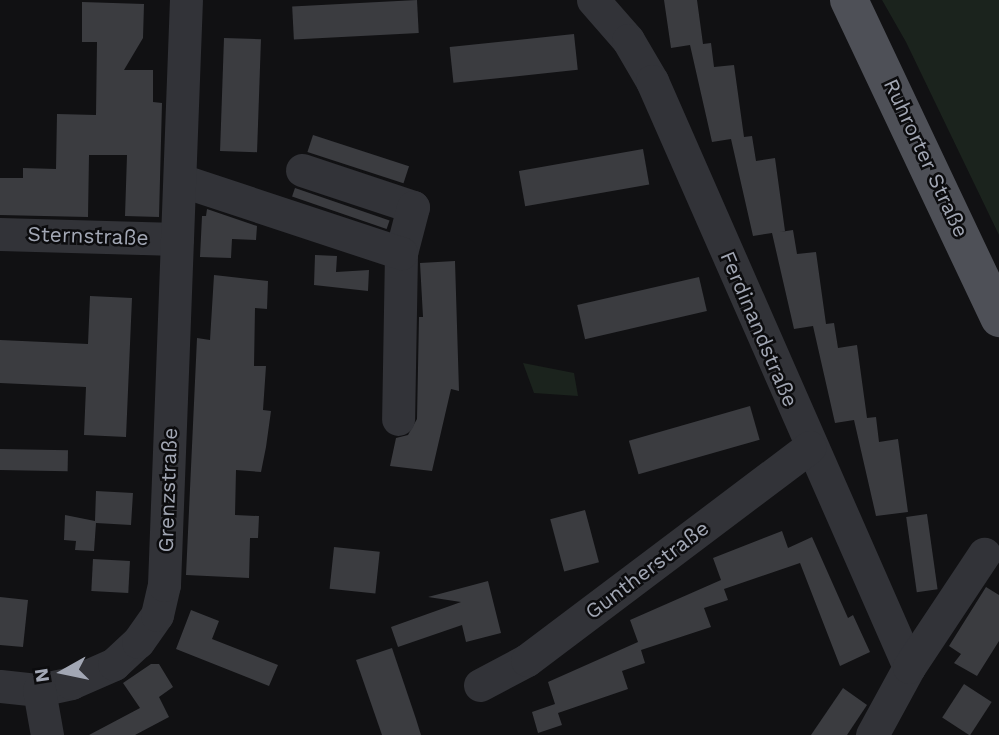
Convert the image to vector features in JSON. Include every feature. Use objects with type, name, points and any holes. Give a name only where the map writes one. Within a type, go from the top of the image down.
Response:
[{"type":"main road","name":"Ruhrorter Straße","points":[[849,0],[999,318]]},
{"type":"street","name":"Grenzstraße","points":[[0,686],[38,690],[71,683],[114,664],[138,642],[157,615],[164,584],[186,0]]},
{"type":"street","name":"Ferdinandstraße","points":[[593,0],[628,40],[652,82],[810,447],[909,667]]},
{"type":"street","points":[[302,170],[413,207],[401,253],[398,419]]},
{"type":"street","points":[[180,180],[401,253]]},
{"type":"street","name":"Sternstraße","points":[[0,234],[177,239]]},
{"type":"street","name":"Guntherstraße","points":[[480,685],[527,660],[810,447]]},
{"type":"street","points":[[872,735],[909,667],[984,554]]},
{"type":"street","points":[[38,690],[47,735]]},
{"type":"shaded area","points":[[882,0],[999,0],[999,235],[906,42]]},
{"type":"shaded area","points":[[523,363],[574,373],[578,396],[534,393]]},
{"type":"building","points":[[417,0],[419,33],[294,39],[292,7]]},
{"type":"building","points":[[664,0],[697,0],[703,44],[711,43],[714,67],[734,65],[744,137],[752,136],[756,161],[775,158],[785,231],[780,232],[793,230],[797,254],[816,252],[826,324],[834,323],[838,348],[857,345],[867,418],[876,417],[879,442],[898,439],[908,512],[876,516],[854,420],[835,423],[813,326],[794,329],[772,233],[753,236],[731,139],[712,142],[690,45],[671,48]]},
{"type":"building","points":[[82,2],[144,4],[143,38],[124,70],[153,70],[153,102],[162,103],[159,217],[125,216],[127,155],[89,155],[88,217],[0,215],[0,178],[23,178],[23,168],[56,169],[57,114],[96,115],[97,42],[82,42]]},
{"type":"building","points":[[574,34],[578,70],[453,83],[450,47]]},
{"type":"building","points":[[224,38],[261,39],[257,152],[220,151]]},
{"type":"building","points":[[313,135],[409,166],[403,183],[307,152]]},
{"type":"building","points":[[643,149],[649,184],[525,206],[519,171]]},
{"type":"building","points":[[295,188],[390,221],[387,229],[292,197]]},
{"type":"building","points":[[207,209],[257,226],[256,240],[232,239],[231,258],[200,257],[202,216],[206,216]]},
{"type":"building","points":[[315,255],[337,256],[336,272],[369,270],[368,291],[314,285]]},
{"type":"building","points":[[455,261],[459,391],[451,389],[432,471],[390,466],[396,438],[408,435],[417,419],[419,317],[423,317],[420,263]]},
{"type":"building","points":[[214,275],[268,281],[267,309],[255,308],[254,366],[266,366],[263,410],[271,411],[266,447],[261,472],[236,470],[235,515],[259,516],[258,538],[250,538],[249,578],[186,575],[197,338],[210,340]]},
{"type":"building","points":[[699,277],[707,311],[585,339],[577,305]]},
{"type":"building","points":[[90,296],[132,298],[126,437],[84,435],[86,387],[0,383],[0,340],[88,344]]},
{"type":"building","points":[[750,406],[760,440],[639,474],[629,441]]},
{"type":"building","points":[[0,449],[68,450],[68,471],[0,470]]},
{"type":"building","points":[[96,491],[133,493],[131,525],[96,523],[94,551],[75,550],[76,541],[64,540],[65,515],[95,521]]},
{"type":"building","points":[[585,510],[599,562],[564,571],[550,519]]},
{"type":"building","points":[[927,514],[938,589],[917,592],[906,517]]},
{"type":"building","points":[[782,531],[788,548],[812,537],[848,618],[853,615],[870,652],[840,666],[800,563],[724,589],[728,600],[704,608],[711,627],[641,650],[645,663],[622,671],[628,689],[558,713],[562,725],[538,733],[532,712],[555,704],[548,682],[638,642],[630,620],[721,580],[713,558]]},
{"type":"building","points":[[334,547],[380,552],[375,594],[330,589]]},
{"type":"building","points":[[93,559],[130,561],[128,593],[91,591]]},
{"type":"building","points":[[488,581],[501,633],[466,642],[462,625],[398,647],[391,627],[461,602],[428,597]]},
{"type":"building","points":[[986,587],[999,595],[999,641],[977,676],[954,663],[961,654],[949,646]]},
{"type":"building","points":[[0,597],[28,600],[23,647],[0,645]]},
{"type":"building","points":[[191,610],[219,621],[212,639],[278,665],[269,686],[176,649]]},
{"type":"building","points":[[392,648],[421,735],[382,735],[356,660]]},
{"type":"building","points":[[151,664],[159,664],[173,687],[159,697],[169,717],[135,735],[89,735],[140,708],[123,683]]},
{"type":"building","points":[[964,684],[992,702],[970,735],[942,718]]},
{"type":"building","points":[[843,688],[867,705],[847,735],[811,735]]}]
